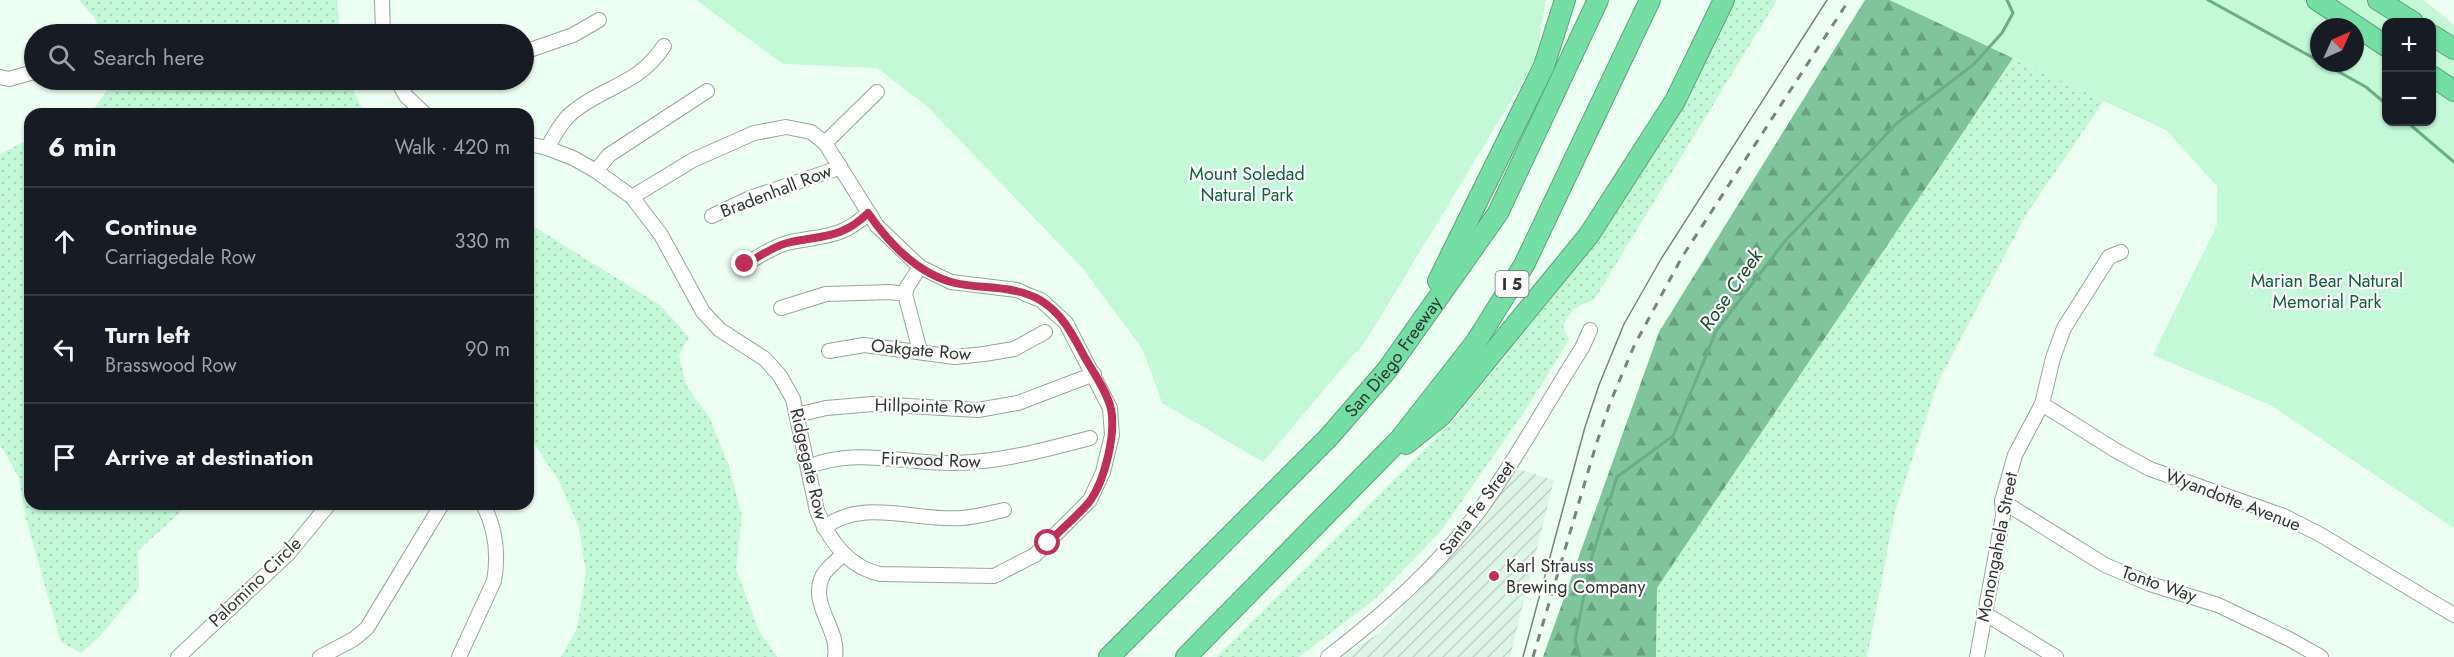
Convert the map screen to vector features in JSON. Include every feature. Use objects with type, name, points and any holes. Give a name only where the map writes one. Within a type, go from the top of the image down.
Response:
[{"type":"highway","points":[[1549,52],[1558,0]]},
{"type":"highway","points":[[1409,340],[1549,52],[1565,0]]},
{"type":"highway","name":"San Diego Freeway","points":[[1109,657],[1328,438],[1387,370],[1498,213],[1598,0]]},
{"type":"highway","name":"I 5","points":[[1186,657],[1400,439],[1476,342],[1524,265],[1650,0]]},
{"type":"highway","points":[[1627,52],[1658,0]]},
{"type":"highway","points":[[1352,487],[1441,416],[1589,235],[1675,101],[1724,0]]},
{"type":"highway","points":[[2317,0],[2382,43]]},
{"type":"highway","points":[[2378,0],[2407,18]]},
{"type":"highway","points":[[2400,0],[2420,18]]},
{"type":"highway","points":[[2436,33],[2451,47]]},
{"type":"highway","points":[[2436,38],[2451,47]]},
{"type":"highway","points":[[2436,79],[2454,91]]},
{"type":"street","points":[[382,0],[383,24]]},
{"type":"street","points":[[534,49],[573,35],[599,20]]},
{"type":"street","points":[[547,148],[562,123],[574,110],[638,75],[654,60],[664,46]]},
{"type":"street","points":[[0,77],[9,79],[24,75]]},
{"type":"street","points":[[403,90],[419,108]]},
{"type":"street","points":[[596,171],[609,155],[707,91]]},
{"type":"street","points":[[825,143],[878,92]]},
{"type":"street","points":[[632,198],[693,160],[754,133],[786,127],[812,132],[825,143],[868,213],[905,255],[920,267],[951,282],[1017,290],[1041,300],[1066,323],[1094,374]]},
{"type":"street","name":"Ridgegate Row","points":[[534,145],[547,148],[596,171],[632,198],[661,234],[703,312],[720,330],[765,359],[780,376],[793,399],[817,512],[824,528],[843,554],[869,572],[994,576],[1006,572],[1035,555],[1090,500],[1103,472],[1112,435],[1110,408],[1094,374]]},
{"type":"street","name":"Bradenhall Row","points":[[712,216],[750,198],[834,170],[840,165]]},
{"type":"street","points":[[745,264],[776,247],[822,239],[839,233],[868,213]]},
{"type":"street","name":"Monongahela Street","points":[[1977,657],[2002,516],[2002,501],[2015,455],[2042,404],[2053,358],[2064,328],[2109,257],[2121,252]]},
{"type":"street","points":[[920,267],[905,294],[920,351]]},
{"type":"street","points":[[781,308],[826,294],[890,292],[905,294]]},
{"type":"street","name":"Santa Fe Street","points":[[1328,657],[1394,605],[1472,520],[1505,474],[1582,348],[1590,330]]},
{"type":"street","name":"Oakgate Row","points":[[829,351],[864,345],[955,357],[1014,349],[1045,332]]},
{"type":"street","name":"Hillpointe Row","points":[[797,415],[826,408],[873,405],[978,410],[1018,403],[1094,374]]},
{"type":"street","name":"Wyandotte Avenue","points":[[2042,404],[2150,470],[2284,516],[2340,546],[2454,615]]},
{"type":"street","name":"Firwood Row","points":[[808,467],[818,463],[860,456],[950,463],[991,462],[1090,438]]},
{"type":"street","name":"Tonto Way","points":[[2002,501],[2105,565],[2150,584],[2218,605],[2321,657]]},
{"type":"street","name":"Palomino Circle","points":[[178,657],[288,554],[324,510]]},
{"type":"street","points":[[320,657],[354,639],[367,628],[438,510]]},
{"type":"street","points":[[459,657],[494,581],[496,570],[495,534],[485,510]]},
{"type":"street","points":[[824,528],[831,523],[861,513],[961,518],[1004,510]]},
{"type":"street","points":[[835,657],[837,647],[821,605],[819,591],[823,575],[843,554]]},
{"type":"street","points":[[1984,613],[2056,657]]},
{"type":"shaded area","points":[[1517,469],[1554,480],[1510,657],[1342,657],[1379,633],[1444,565]]},
{"type":"green space","points":[[79,0],[337,0],[339,24],[97,24]]},
{"type":"green space","name":"Mount Soledad Natural Park","points":[[696,0],[1546,0],[1535,61],[1367,339],[1263,462],[1162,403],[1143,350],[1084,270],[928,107],[877,68],[783,64]]},
{"type":"green space","points":[[1732,0],[1777,0],[1594,300],[1579,306],[1569,316],[1563,326],[1569,340],[1524,412],[1441,531],[1375,599],[1299,657],[1217,657],[1455,419],[1598,240]]},
{"type":"green space","points":[[1865,0],[1890,0],[2013,58],[1657,588],[1656,657],[1543,657],[1659,332]]},
{"type":"green space","name":"Marian Bear Natural Memorial Park","points":[[1890,0],[2424,0],[2454,25],[2454,528],[2272,406],[2153,355],[2217,225],[2217,186],[2166,130]]},
{"type":"green space","points":[[2013,58],[2104,101],[2027,213],[1938,382],[1895,511],[1867,657],[1656,657],[1657,588]]},
{"type":"green space","points":[[107,90],[353,90],[362,108],[94,108]]},
{"type":"green space","points":[[24,142],[24,509],[19,478],[0,444],[0,154]]},
{"type":"green space","points":[[534,227],[660,305],[689,337],[679,355],[686,385],[709,417],[729,466],[742,516],[736,569],[759,631],[777,657],[561,657],[577,628],[586,573],[579,527],[559,481],[534,443]]},
{"type":"green space","points":[[24,510],[182,510],[138,551],[139,589],[100,636],[81,653],[61,642]]},
{"type":"waterway","name":"Rose Creek","points":[[1580,657],[1575,640],[1592,556],[1617,477],[1673,436],[1716,331],[1785,241],[1897,123],[1974,64],[2002,33],[2013,13],[2007,0]]},
{"type":"waterway","points":[[2208,0],[2310,56]]},
{"type":"waterway","points":[[2339,72],[2366,87],[2382,101]]},
{"type":"waterway","points":[[2412,126],[2454,162]]},
{"type":"tram line","points":[[1523,657],[1585,427],[1624,324],[1661,259],[1827,0]]},
{"type":"railway","points":[[1533,657],[1596,445],[1610,403],[1634,346],[1682,257],[1849,0]]},
{"type":"place","name":"Karl Strauss Brewing Company","points":[[1494,576]]},
{"type":"route","points":[[745,264],[776,247],[822,239],[839,233],[868,213],[877,226],[920,267],[951,282],[1017,290],[1041,300],[1066,323],[1110,408],[1112,435],[1103,472],[1090,500],[1048,543]]}]
